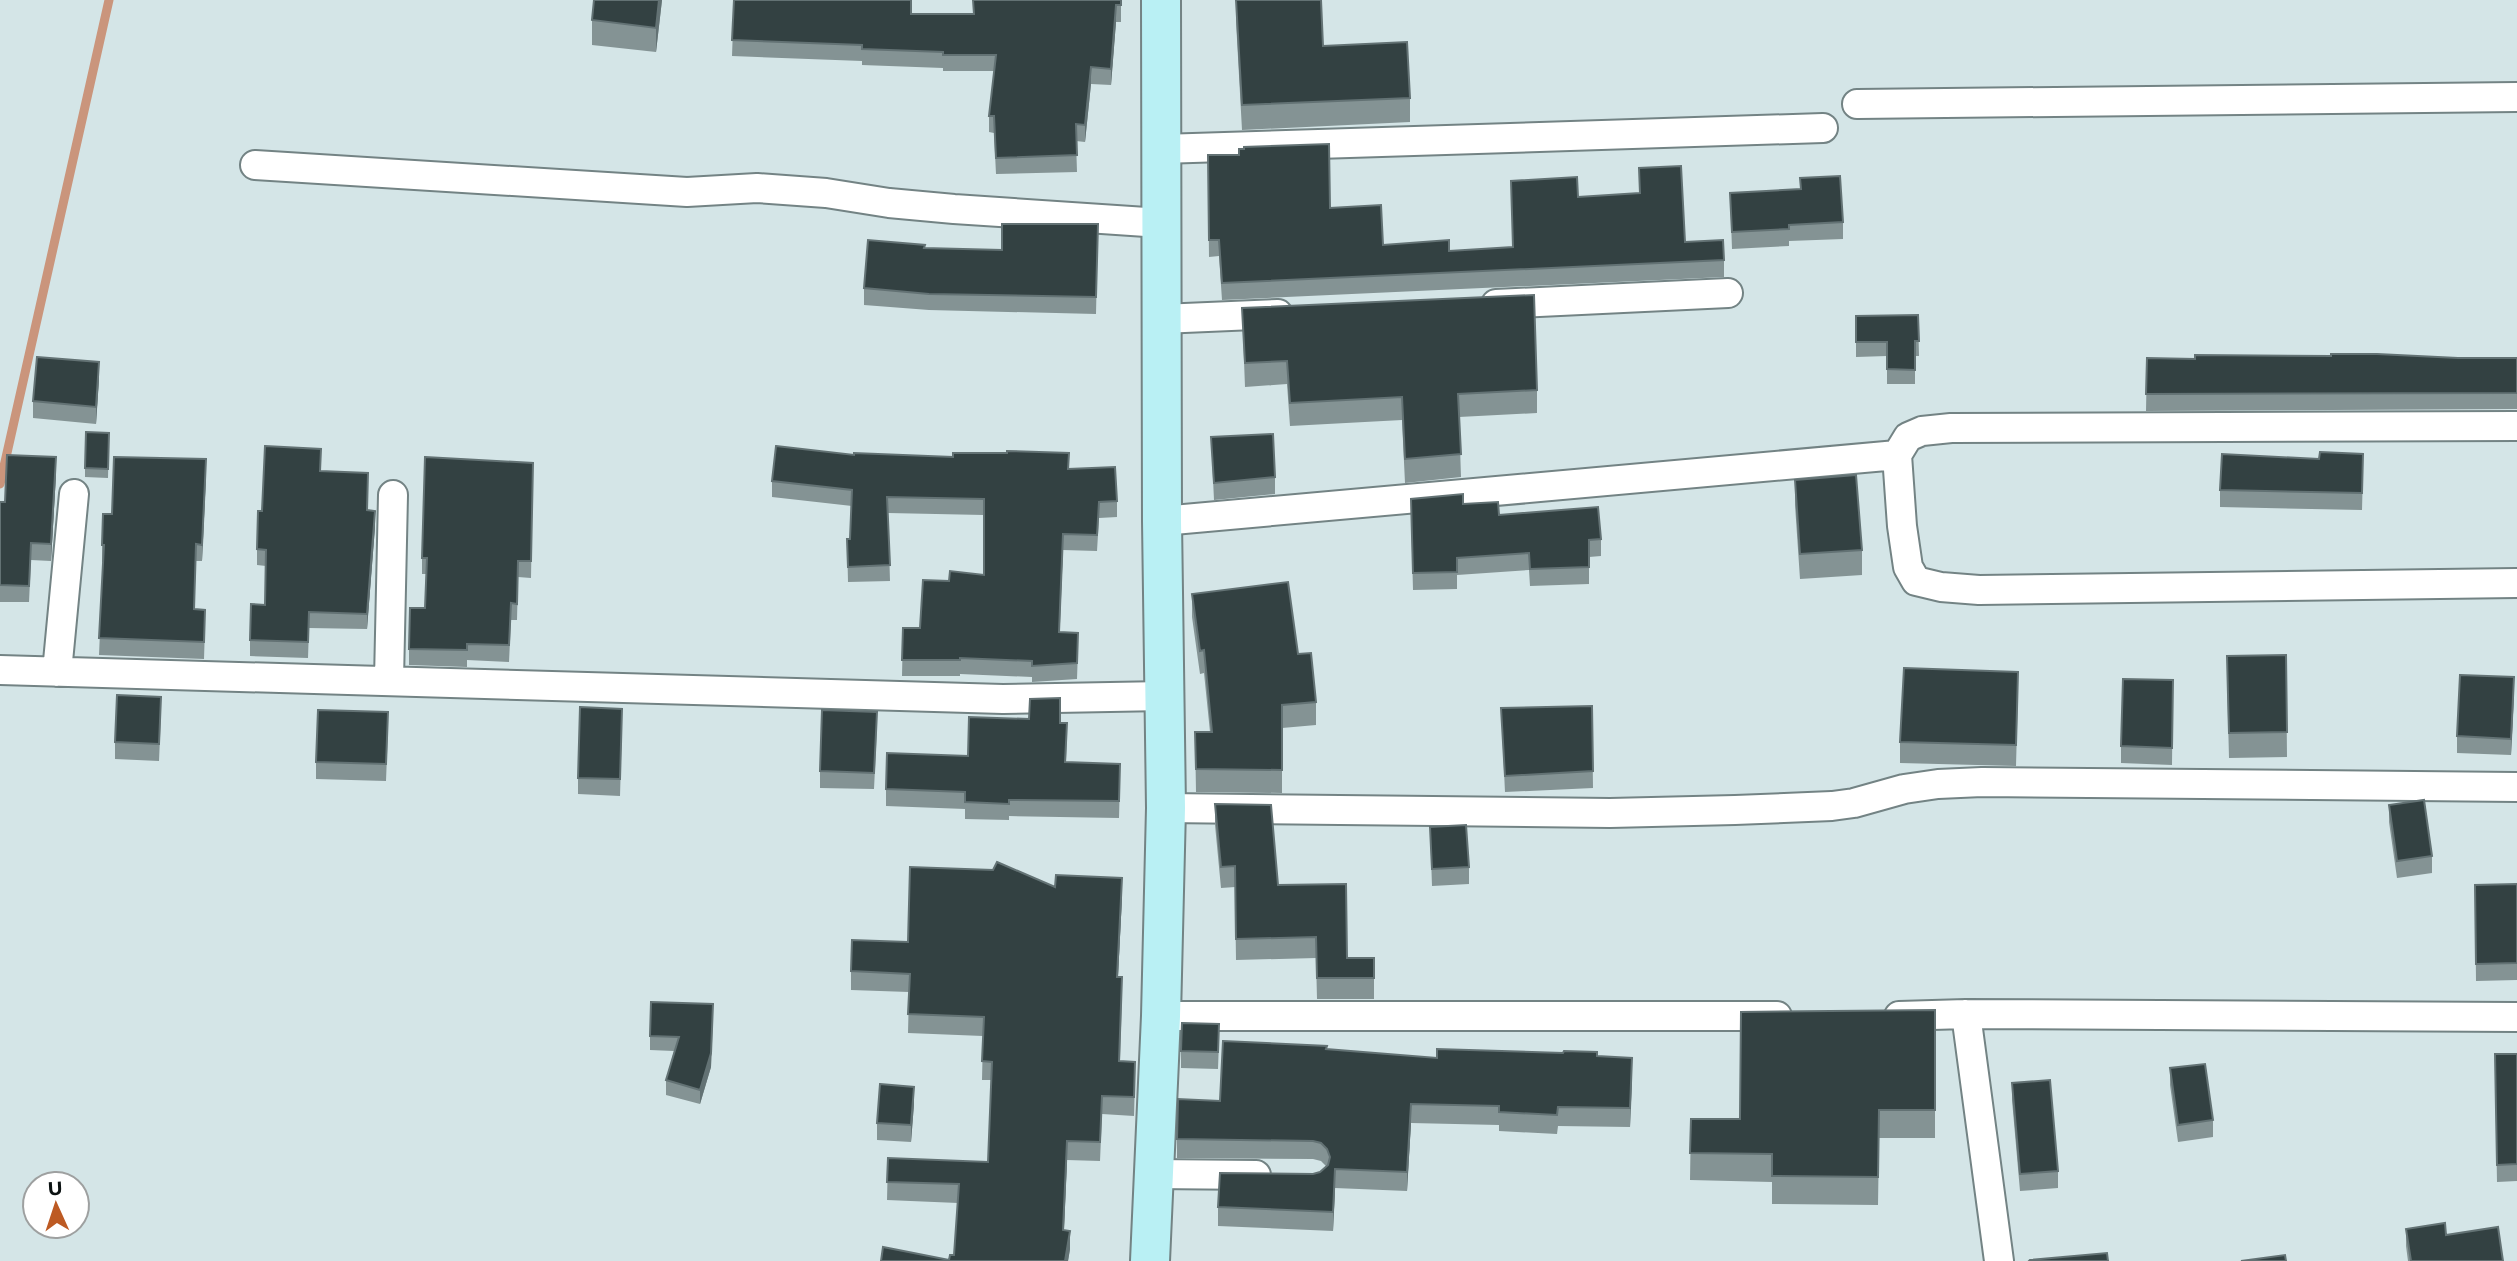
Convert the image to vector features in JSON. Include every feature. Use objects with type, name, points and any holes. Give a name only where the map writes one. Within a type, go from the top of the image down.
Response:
[{"type":"street","points":[[1150,1261],[1161,1016],[1166,808],[1162,521],[1161,0]]},
{"type":"street","points":[[1857,104],[2517,97]]},
{"type":"street","points":[[1161,149],[1823,128]]},
{"type":"street","points":[[254,165],[687,192],[757,188],[954,209],[1161,223]]},
{"type":"street","points":[[1465,305],[1728,293]]},
{"type":"street","points":[[1161,319],[1300,313]]},
{"type":"street","points":[[2517,426],[1951,428],[1922,431],[1908,437],[1897,455],[1908,567],[1916,581],[1941,587],[1979,590],[2517,583]]},
{"type":"street","points":[[1162,521],[1897,455]]},
{"type":"street","points":[[57,672],[74,494]]},
{"type":"street","points":[[389,680],[393,495]]},
{"type":"street","points":[[0,670],[1003,699],[1164,696]]},
{"type":"street","points":[[1166,808],[1610,813],[1721,810],[1832,806],[1854,803],[1904,789],[1982,782],[2517,787]]},
{"type":"street","points":[[1874,1016],[1966,1014],[2517,1017]]},
{"type":"street","points":[[1966,1014],[1999,1261]]},
{"type":"street","points":[[1161,1016],[1804,1016]]},
{"type":"street","points":[[1154,1174],[1287,1175]]},
{"type":"building","points":[[594,0],[659,0],[656,28],[592,20]]},
{"type":"building","points":[[734,0],[911,0],[911,14],[974,14],[973,0],[1121,0],[1121,5],[1116,5],[1111,69],[1091,67],[1085,125],[1076,124],[1077,155],[996,158],[994,116],[989,116],[996,55],[943,55],[943,52],[862,49],[862,45],[732,40]]},
{"type":"building","points":[[1236,0],[1321,0],[1323,46],[1407,42],[1410,98],[1242,105]]},
{"type":"building","points":[[1329,144],[1330,208],[1381,205],[1383,245],[1449,240],[1449,251],[1513,247],[1511,181],[1577,177],[1578,197],[1640,193],[1639,168],[1681,166],[1685,242],[1723,240],[1724,260],[1222,283],[1219,240],[1209,240],[1208,155],[1239,155],[1239,149],[1244,147]]},
{"type":"building","points":[[1840,176],[1843,222],[1789,225],[1789,229],[1732,232],[1730,193],[1801,189],[1800,178]]},
{"type":"building","points":[[1002,224],[1098,224],[1096,297],[929,294],[864,288],[868,240],[925,245],[924,248],[1002,250]]},
{"type":"building","points":[[1534,295],[1537,390],[1458,394],[1461,454],[1405,459],[1402,397],[1290,403],[1287,361],[1245,363],[1242,308]]},
{"type":"building","points":[[1918,315],[1919,341],[1915,341],[1915,370],[1887,369],[1887,342],[1856,342],[1856,316]]},
{"type":"building","points":[[2331,354],[2517,358],[2517,393],[2146,394],[2147,358]]},
{"type":"building","points":[[37,357],[99,362],[96,407],[33,401]]},
{"type":"building","points":[[86,432],[109,433],[108,469],[85,468]]},
{"type":"building","points":[[1273,434],[1275,477],[1214,483],[1211,437]]},
{"type":"building","points":[[265,446],[321,449],[320,471],[368,473],[367,510],[375,511],[367,614],[309,612],[308,642],[250,640],[251,604],[265,605],[266,550],[257,549]]},
{"type":"building","points":[[776,446],[854,455],[953,457],[953,453],[1007,451],[1069,453],[1068,469],[1115,467],[1117,501],[1099,502],[1097,535],[1063,534],[1059,632],[1078,633],[1077,663],[1032,666],[1032,661],[960,658],[902,660],[903,628],[920,628],[923,580],[949,581],[950,571],[984,575],[984,499],[887,497],[890,565],[848,567],[847,539],[850,539],[852,490],[772,481]]},
{"type":"building","points":[[2320,452],[2363,454],[2362,493],[2220,490],[2222,454],[2319,459]]},
{"type":"building","points":[[7,455],[56,457],[51,544],[31,543],[29,586],[0,585],[0,502],[5,502]]},
{"type":"building","points":[[114,457],[206,459],[202,545],[196,544],[194,609],[205,610],[204,642],[99,638],[103,514],[112,514]]},
{"type":"building","points":[[425,457],[533,463],[531,561],[518,561],[517,604],[511,603],[509,645],[467,644],[467,650],[409,649],[410,608],[425,608],[427,558],[422,558]]},
{"type":"building","points":[[1856,475],[1862,550],[1800,554],[1795,480]]},
{"type":"building","points":[[1463,494],[1463,504],[1498,502],[1499,515],[1598,507],[1601,539],[1589,540],[1589,567],[1530,569],[1529,553],[1457,558],[1457,572],[1413,573],[1411,499]]},
{"type":"building","points":[[1288,582],[1298,654],[1311,653],[1316,702],[1282,705],[1282,770],[1196,769],[1195,732],[1212,732],[1204,650],[1200,651],[1192,594]]},
{"type":"building","points":[[2286,655],[2287,732],[2229,733],[2227,656]]},
{"type":"building","points":[[1904,668],[2018,672],[2016,745],[1900,742]]},
{"type":"building","points":[[2460,675],[2514,677],[2511,739],[2457,736]]},
{"type":"building","points":[[2123,679],[2173,680],[2172,748],[2121,746]]},
{"type":"building","points":[[117,695],[161,697],[159,744],[115,742]]},
{"type":"building","points":[[1060,698],[1060,723],[1067,723],[1065,762],[1120,764],[1119,801],[1009,800],[1009,804],[965,802],[965,792],[886,789],[887,753],[968,756],[969,717],[1029,719],[1030,699]]},
{"type":"building","points":[[1592,706],[1593,771],[1505,776],[1501,708]]},
{"type":"building","points":[[580,707],[622,709],[620,779],[578,778]]},
{"type":"building","points":[[318,710],[388,712],[386,764],[316,762]]},
{"type":"building","points":[[822,710],[877,712],[874,773],[820,771]]},
{"type":"building","points":[[2424,800],[2432,856],[2397,861],[2389,805]]},
{"type":"building","points":[[1215,804],[1271,805],[1278,885],[1346,884],[1347,958],[1374,958],[1374,978],[1317,978],[1316,937],[1236,939],[1235,866],[1221,867]]},
{"type":"building","points":[[1466,825],[1469,867],[1432,869],[1430,827]]},
{"type":"building","points":[[997,862],[1055,887],[1056,875],[1122,878],[1117,977],[1122,977],[1119,1061],[1135,1062],[1134,1097],[1102,1096],[1100,1142],[1067,1141],[1063,1230],[1070,1231],[1065,1261],[881,1261],[883,1247],[949,1260],[950,1255],[954,1255],[959,1184],[887,1182],[888,1158],[988,1162],[992,1062],[982,1061],[984,1017],[908,1014],[910,974],[851,971],[852,940],[908,942],[910,867],[993,870]]},
{"type":"building","points":[[2517,884],[2517,963],[2476,964],[2475,885]]},
{"type":"building","points":[[651,1002],[713,1004],[711,1053],[700,1090],[666,1080],[679,1037],[650,1036]]},
{"type":"building","points":[[1935,1010],[1935,1110],[1879,1110],[1878,1177],[1772,1176],[1772,1154],[1690,1153],[1691,1119],[1740,1119],[1741,1012]]},
{"type":"building","points":[[1182,1023],[1219,1024],[1218,1052],[1181,1051]]},
{"type":"building","points":[[1223,1041],[1327,1046],[1326,1049],[1437,1058],[1437,1049],[1597,1052],[1597,1056],[1632,1058],[1630,1108],[1558,1107],[1557,1115],[1499,1112],[1499,1106],[1411,1104],[1407,1172],[1335,1169],[1333,1212],[1218,1207],[1220,1173],[1313,1174],[1328,1165],[1330,1157],[1321,1143],[1313,1141],[1177,1139],[1178,1099],[1220,1101]]},
{"type":"building","points":[[2495,1054],[2517,1054],[2517,1164],[2497,1165]]},
{"type":"building","points":[[2205,1064],[2213,1120],[2178,1125],[2170,1068]]},
{"type":"building","points":[[2050,1080],[2058,1171],[2020,1174],[2012,1083]]},
{"type":"building","points":[[880,1084],[914,1087],[911,1125],[877,1123]]},
{"type":"building","points":[[2445,1223],[2446,1235],[2498,1227],[2503,1261],[2411,1261],[2406,1229]]},
{"type":"building","points":[[2107,1253],[2108,1261],[2029,1261],[2030,1260]]},
{"type":"building","points":[[2285,1255],[2286,1261],[2241,1261]]},
{"type":"waterway","points":[[0,484],[109,0]]}]
